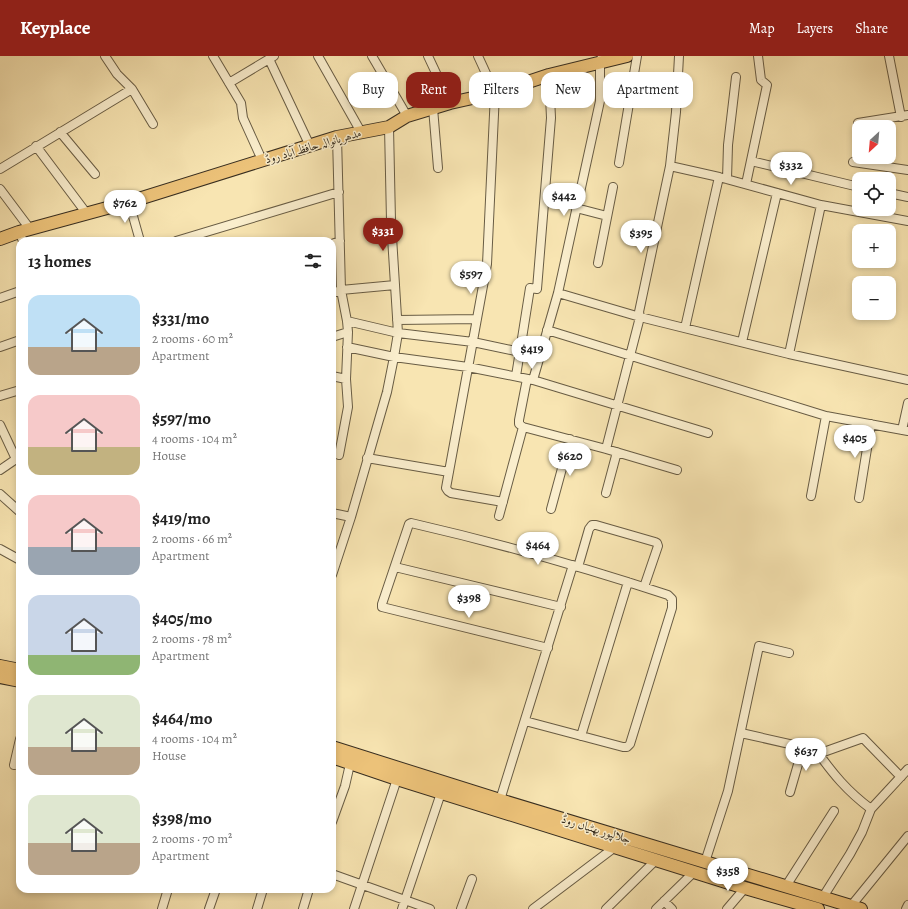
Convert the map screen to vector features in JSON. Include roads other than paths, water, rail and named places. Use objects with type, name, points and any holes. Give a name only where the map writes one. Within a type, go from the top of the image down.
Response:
[{"type":"main road","name":"مدھریانوالہ حافظ آباد روڈ","points":[[559,72],[601,59],[627,56]]},
{"type":"main road","name":"مدھریانوالہ حافظ آباد روڈ","points":[[0,239],[24,234],[337,137],[389,127],[407,116],[433,108]]},
{"type":"main road","points":[[0,666],[16,669]]},
{"type":"main road","points":[[0,677],[16,680]]},
{"type":"main road","name":"جلالپور بھٹیاں روڈ","points":[[336,748],[500,800],[856,908]]},
{"type":"main road","name":"جلالپور بھٹیاں روڈ","points":[[336,759],[745,888],[818,909]]},
{"type":"street","points":[[105,56],[116,74],[132,89],[153,124]]},
{"type":"street","points":[[213,56],[241,103],[243,118],[262,160]]},
{"type":"street","points":[[318,56],[361,132]]},
{"type":"street","points":[[372,56],[407,116]]},
{"type":"street","points":[[428,56],[435,72]]},
{"type":"street","points":[[478,56],[485,72]]},
{"type":"street","points":[[619,163],[628,118],[637,56]]},
{"type":"street","points":[[606,449],[640,317],[639,312],[670,166],[676,112],[679,56]]},
{"type":"street","points":[[746,184],[767,85],[761,80],[758,56]]},
{"type":"street","points":[[882,120],[905,116],[889,56]]},
{"type":"street","points":[[229,83],[271,57],[310,146]]},
{"type":"street","points":[[601,59],[600,101],[558,293],[530,379],[519,424],[523,427],[617,452],[676,470]]},
{"type":"street","points":[[685,328],[723,178],[736,77]]},
{"type":"street","points":[[0,169],[132,89]]},
{"type":"street","points":[[433,108],[438,168]]},
{"type":"street","points":[[494,108],[487,264],[446,488],[451,493],[503,502]]},
{"type":"street","points":[[516,376],[530,288],[537,289],[551,118],[551,108]]},
{"type":"street","points":[[336,563],[351,517],[387,392],[398,333],[391,221],[389,127]]},
{"type":"street","points":[[60,132],[95,174]]},
{"type":"street","points":[[337,137],[339,192],[336,243],[341,290],[348,332],[346,379],[348,407],[338,456]]},
{"type":"street","points":[[36,146],[87,214]]},
{"type":"street","points":[[751,161],[852,185]]},
{"type":"street","points":[[867,164],[908,170]]},
{"type":"street","points":[[670,166],[723,178],[821,205],[908,221]]},
{"type":"street","points":[[598,263],[613,187]]},
{"type":"street","points":[[0,189],[24,234]]},
{"type":"street","points":[[189,237],[339,192]]},
{"type":"street","points":[[742,342],[777,193]]},
{"type":"street","points":[[896,194],[908,196]]},
{"type":"street","points":[[129,202],[139,237]]},
{"type":"street","points":[[789,354],[821,205]]},
{"type":"street","points":[[576,208],[607,216]]},
{"type":"street","points":[[336,292],[395,285]]},
{"type":"street","points":[[0,298],[16,293]]},
{"type":"street","points":[[558,293],[640,317],[789,354],[908,380]]},
{"type":"street","points":[[397,320],[477,319]]},
{"type":"street","points":[[347,321],[398,333],[473,342],[520,352]]},
{"type":"street","points":[[547,330],[826,416],[905,430],[908,404]]},
{"type":"street","points":[[336,336],[348,332]]},
{"type":"street","points":[[0,347],[16,341]]},
{"type":"street","points":[[347,347],[394,357],[468,367],[530,379],[708,433]]},
{"type":"street","points":[[336,377],[346,379]]},
{"type":"street","points":[[0,396],[16,391]]},
{"type":"street","points":[[811,496],[826,416]]},
{"type":"street","points":[[858,498],[871,424]]},
{"type":"street","points":[[0,425],[16,453]]},
{"type":"street","points":[[499,516],[523,427]]},
{"type":"street","points":[[551,509],[570,439]]},
{"type":"street","points":[[606,493],[617,452]]},
{"type":"street","points":[[0,470],[16,458]]},
{"type":"street","points":[[367,458],[449,472]]},
{"type":"street","points":[[0,494],[16,508]]},
{"type":"street","points":[[336,513],[351,517]]},
{"type":"street","points":[[525,721],[623,748],[627,747],[630,744],[672,608],[672,600],[668,595],[576,566],[481,539],[411,523],[409,524],[382,607],[548,648]]},
{"type":"street","points":[[500,800],[561,606],[592,526],[596,525],[657,543],[658,546],[644,587]]},
{"type":"street","points":[[0,549],[16,558]]},
{"type":"street","points":[[395,566],[561,606]]},
{"type":"street","points":[[581,736],[628,582]]},
{"type":"street","points":[[705,862],[728,791],[759,646],[789,653]]},
{"type":"street","points":[[741,733],[816,750],[834,775],[853,796],[871,809]]},
{"type":"street","points":[[818,754],[863,738],[901,777]]},
{"type":"street","points":[[790,792],[802,747]]},
{"type":"street","points":[[14,765],[16,756]]},
{"type":"street","points":[[336,811],[345,786],[350,764]]},
{"type":"street","points":[[823,897],[859,837],[871,809],[908,769]]},
{"type":"street","points":[[354,909],[397,779]]},
{"type":"street","points":[[402,909],[441,793]]},
{"type":"street","points":[[786,886],[834,811]]},
{"type":"street","points":[[856,908],[908,836]]},
{"type":"street","points":[[533,909],[615,847]]},
{"type":"street","points":[[606,909],[656,860]]},
{"type":"street","points":[[656,909],[694,872]]},
{"type":"street","points":[[336,875],[430,909]]},
{"type":"street","points":[[461,909],[472,879]]},
{"type":"street","points":[[727,909],[745,888]]},
{"type":"street","points":[[162,909],[167,893]]},
{"type":"street","points":[[209,909],[215,893]]},
{"type":"street","points":[[257,909],[262,893]]},
{"type":"street","points":[[303,909],[308,893]]},
{"type":"street","points":[[664,901],[672,909]]},
{"type":"street","points":[[906,909],[908,905]]}]
